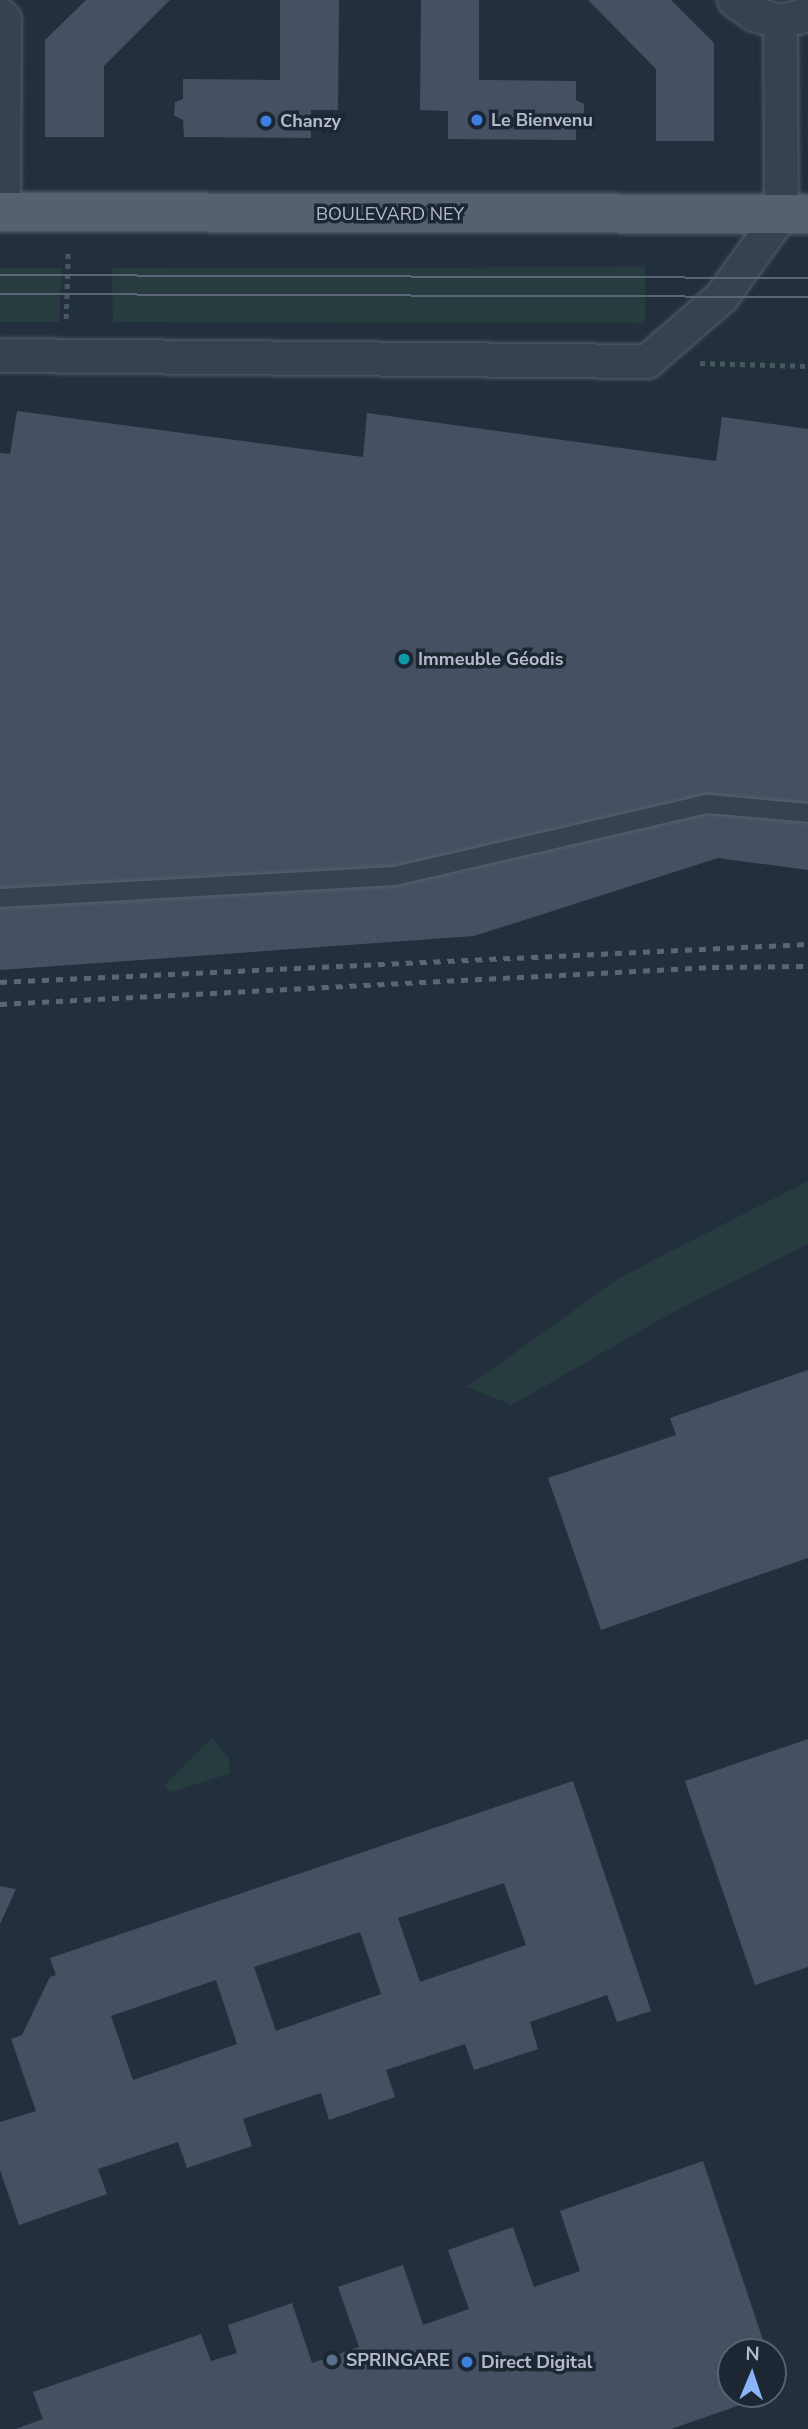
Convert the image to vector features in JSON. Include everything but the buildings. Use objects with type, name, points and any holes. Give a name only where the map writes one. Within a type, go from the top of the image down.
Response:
[{"type":"main road","name":"BOULEVARD NEY","points":[[1,212],[794,214]]},
{"type":"street","points":[[0,355],[647,362],[721,297],[794,214],[794,18],[754,14],[734,0]]},
{"type":"street","points":[[1,212],[9,12]]},
{"type":"lane","points":[[0,898],[395,876],[708,804],[808,813]]},
{"type":"path","points":[[65,355],[68,258]]},
{"type":"path","points":[[647,362],[808,366]]},
{"type":"green space","points":[[645,267],[645,323],[113,322],[112,268]]},
{"type":"green space","points":[[0,268],[62,268],[59,322],[0,322]]},
{"type":"green space","points":[[808,1181],[808,1244],[666,1316],[512,1405],[467,1387],[619,1278]]},
{"type":"green space","points":[[212,1738],[229,1758],[229,1774],[171,1792],[164,1786]]},
{"type":"tram line","points":[[0,275],[808,278]]},
{"type":"tram line","points":[[0,294],[808,297]]},
{"type":"railway","points":[[0,982],[808,944]]},
{"type":"railway","points":[[0,1004],[712,967],[808,966]]},
{"type":"place","name":"Le Bienvenu","points":[[477,120]]},
{"type":"place","name":"Chanzy","points":[[266,121]]},
{"type":"place","name":"Immeuble Géodis","points":[[404,659]]},
{"type":"place","name":"SPRINGARE","points":[[332,2360]]},
{"type":"place","name":"Direct Digital","points":[[467,2362]]}]
